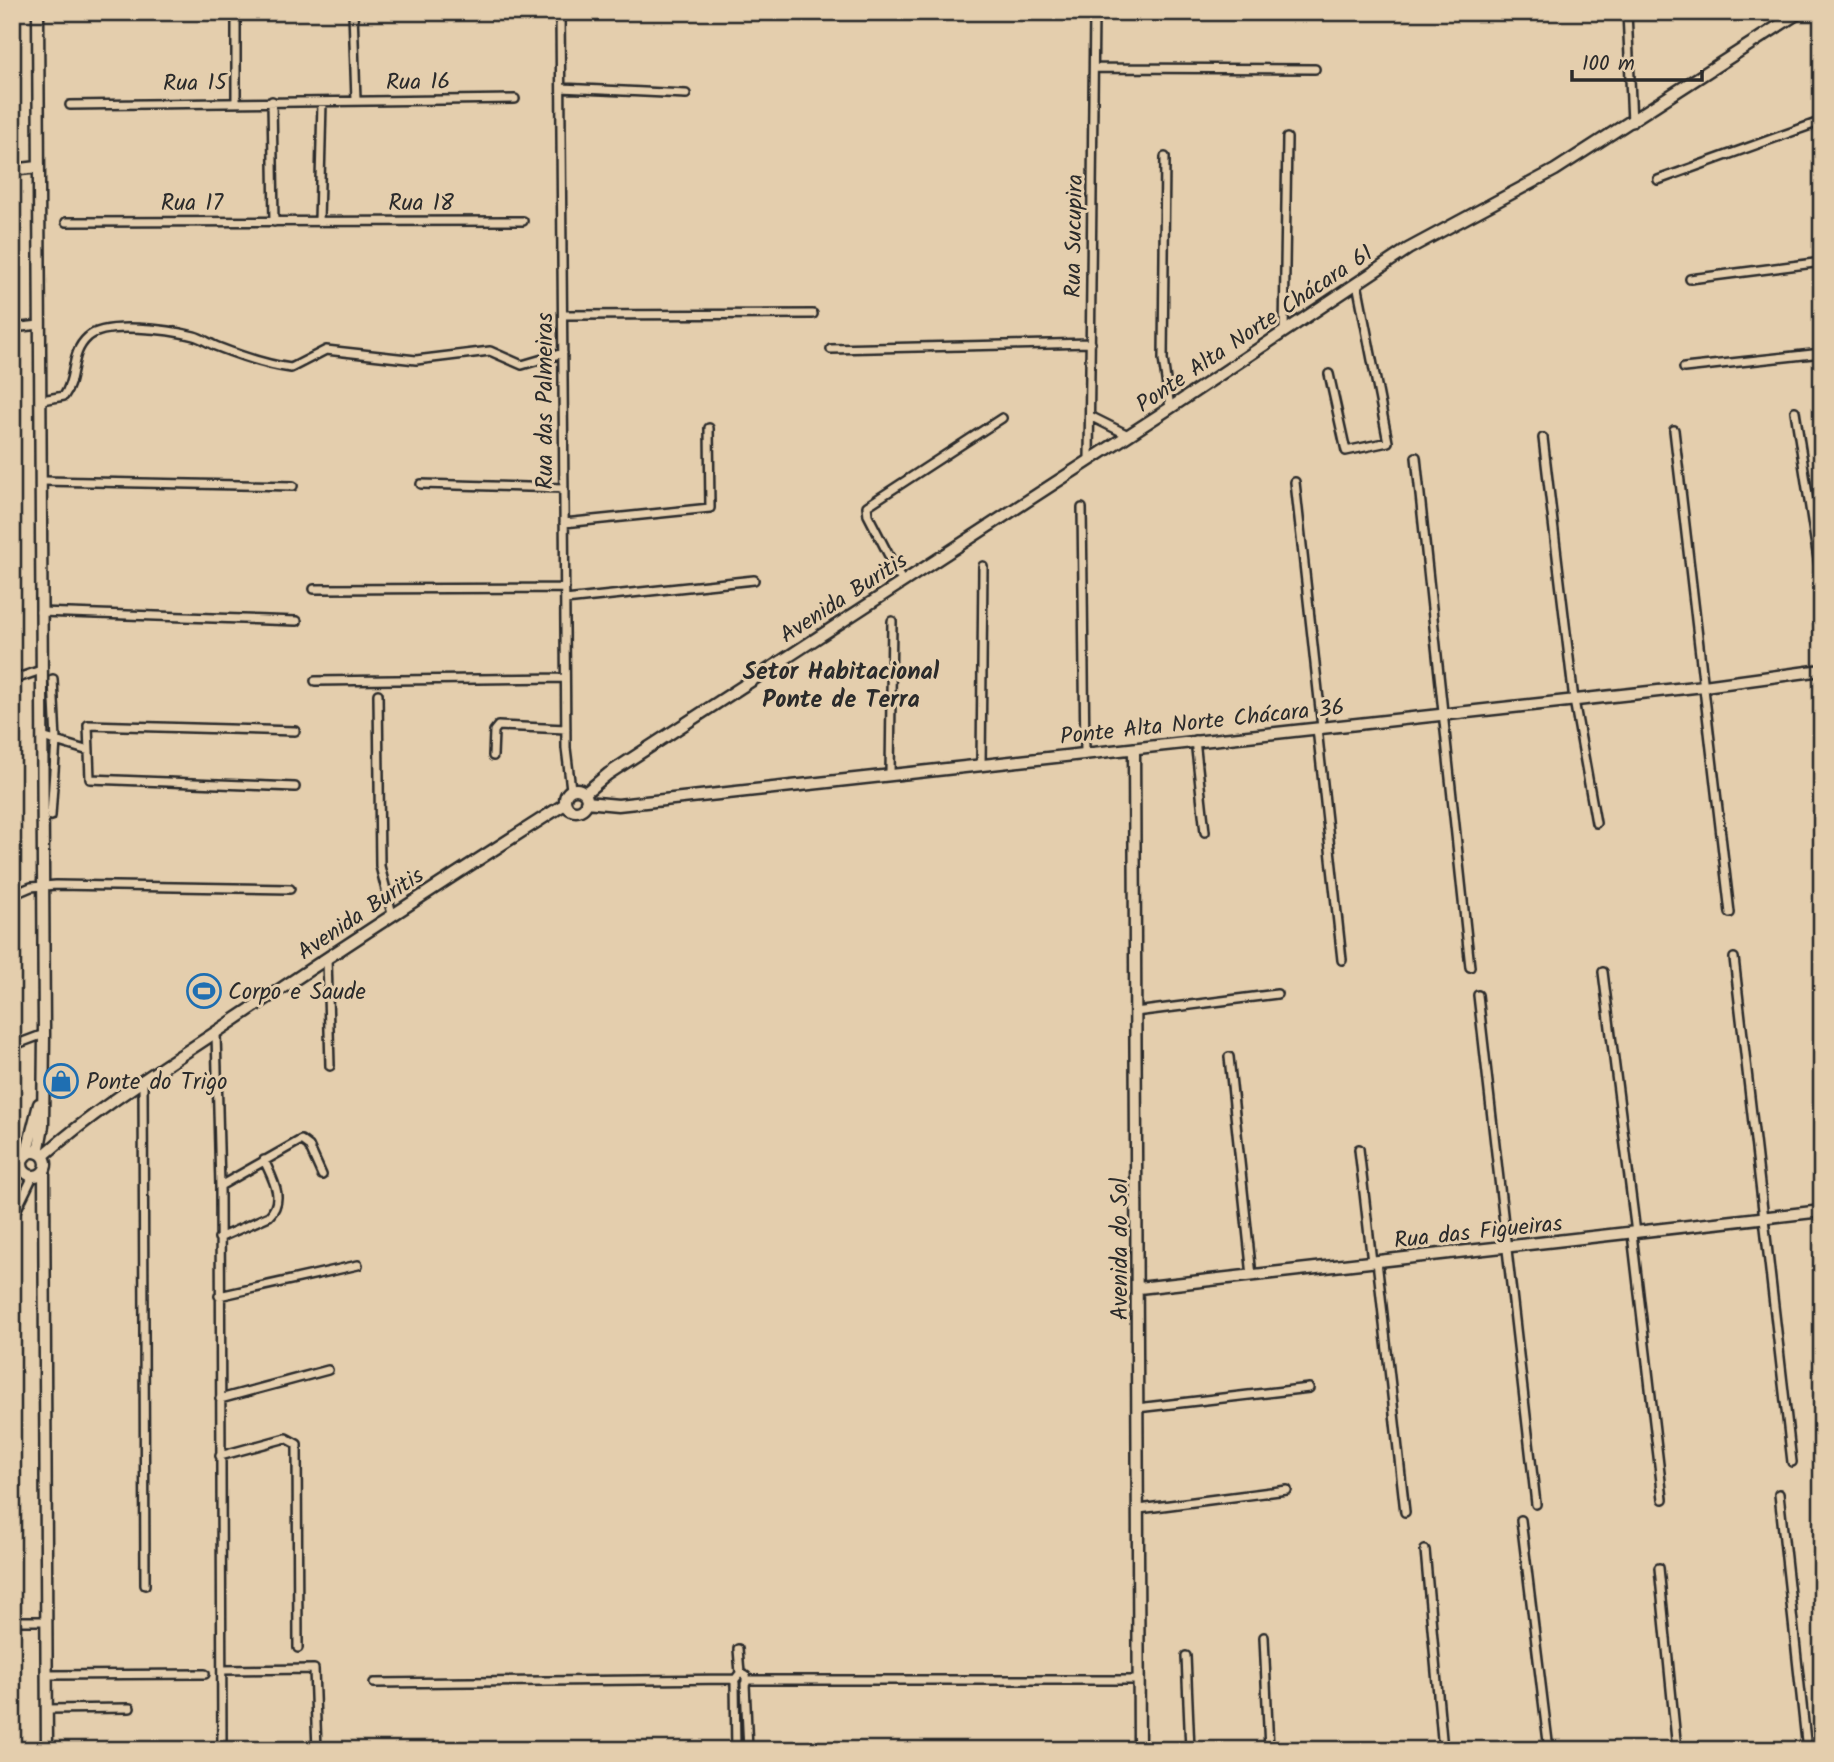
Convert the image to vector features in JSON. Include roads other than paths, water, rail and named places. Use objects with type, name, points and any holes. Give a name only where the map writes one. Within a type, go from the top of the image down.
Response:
[{"type":"street","points":[[38,12],[43,481],[40,612],[44,1034],[41,1154],[46,1164],[47,1750]]},
{"type":"street","points":[[236,12],[236,100]]},
{"type":"street","points":[[353,12],[356,100]]},
{"type":"street","name":"Rua das Palmeiras","points":[[561,12],[565,678],[566,729],[572,789]]},
{"type":"street","name":"Rua Sucupira","points":[[1089,460],[1092,417],[1094,12]]},
{"type":"street","points":[[1628,12],[1632,123]]},
{"type":"street","name":"Ponte Alta Norte Chácara 61","points":[[1089,460],[1441,229],[1555,170],[1801,12]]},
{"type":"street","points":[[1094,68],[1315,69]]},
{"type":"street","points":[[561,88],[686,94]]},
{"type":"street","name":"Rua 16","points":[[322,102],[515,99]]},
{"type":"street","name":"Rua 15","points":[[70,105],[236,100],[322,102]]},
{"type":"street","points":[[272,101],[274,222]]},
{"type":"street","points":[[319,222],[322,102]]},
{"type":"street","points":[[1658,180],[1822,121]]},
{"type":"street","points":[[1284,331],[1287,138]]},
{"type":"street","points":[[1165,158],[1163,359],[1170,408]]},
{"type":"street","points":[[12,170],[38,167]]},
{"type":"street","name":"Rua 18","points":[[319,222],[523,221]]},
{"type":"street","name":"Rua 17","points":[[65,222],[319,222]]},
{"type":"street","points":[[1689,279],[1822,262]]},
{"type":"street","points":[[1329,374],[1346,451],[1388,442],[1357,283]]},
{"type":"street","points":[[563,315],[813,314]]},
{"type":"street","points":[[12,328],[40,325]]},
{"type":"street","points":[[42,400],[64,396],[69,387],[75,355],[81,345],[96,331],[114,328],[191,335],[222,349],[291,368],[323,350],[416,360],[490,351],[522,365],[563,353]]},
{"type":"street","points":[[831,349],[1091,343]]},
{"type":"street","points":[[1684,368],[1822,353]]},
{"type":"street","points":[[1795,411],[1822,585]]},
{"type":"street","points":[[1092,417],[1128,435]]},
{"type":"street","points":[[902,581],[868,515],[867,506],[1003,418]]},
{"type":"street","points":[[564,523],[710,508],[709,428]]},
{"type":"street","points":[[1674,430],[1730,914]]},
{"type":"street","points":[[1543,438],[1574,700],[1596,824]]},
{"type":"street","points":[[1416,457],[1446,714],[1471,967]]},
{"type":"street","name":"Avenida Buritis","points":[[585,798],[608,774],[1089,460]]},
{"type":"street","points":[[43,481],[293,486]]},
{"type":"street","points":[[1295,482],[1342,960]]},
{"type":"street","points":[[421,484],[564,488]]},
{"type":"street","points":[[1082,508],[1085,754]]},
{"type":"street","points":[[981,765],[983,566]]},
{"type":"street","points":[[565,600],[754,580]]},
{"type":"street","points":[[314,589],[565,588]]},
{"type":"street","points":[[40,612],[297,621]]},
{"type":"street","points":[[890,775],[892,621]]},
{"type":"street","points":[[12,680],[41,670]]},
{"type":"street","name":"Ponte Alta Norte Chácara 36","points":[[585,798],[618,805],[1704,686],[1822,670]]},
{"type":"street","points":[[315,681],[565,678]]},
{"type":"street","points":[[51,817],[56,741],[53,679]]},
{"type":"street","points":[[378,694],[380,866],[392,914]]},
{"type":"street","points":[[295,731],[88,725],[90,779],[295,787]]},
{"type":"street","points":[[493,756],[494,731],[498,726],[566,729]]},
{"type":"street","points":[[42,737],[89,751]]},
{"type":"street","points":[[1195,740],[1205,832]]},
{"type":"street","name":"Avenida do Sol","points":[[1134,749],[1139,1288],[1139,1750]]},
{"type":"street","points":[[572,789],[580,789],[585,798],[576,812],[569,810],[565,803],[572,789]]},
{"type":"street","name":"Avenida Buritis","points":[[41,1154],[143,1079],[565,803]]},
{"type":"street","points":[[12,895],[43,885],[290,889]]},
{"type":"street","points":[[327,958],[330,1066]]},
{"type":"street","points":[[1734,958],[1793,1462]]},
{"type":"street","points":[[1603,972],[1663,1499]]},
{"type":"street","points":[[1135,1012],[1277,994]]},
{"type":"street","points":[[1478,995],[1536,1504]]},
{"type":"street","points":[[216,1033],[220,1186],[222,1750]]},
{"type":"street","points":[[12,1046],[44,1034]]},
{"type":"street","points":[[1229,1057],[1252,1276]]},
{"type":"street","points":[[143,1079],[145,1585]]},
{"type":"street","points":[[33,1176],[25,1172],[20,1161],[42,1094]]},
{"type":"street","points":[[220,1186],[301,1140],[309,1146],[322,1175]]},
{"type":"street","points":[[1359,1149],[1405,1512]]},
{"type":"street","points":[[20,1161],[41,1154]]},
{"type":"street","points":[[219,1238],[270,1216],[276,1209],[278,1201],[275,1185],[264,1160]]},
{"type":"street","points":[[12,1219],[33,1176],[44,1171]]},
{"type":"street","name":"Rua das Figueiras","points":[[1139,1288],[1822,1211]]},
{"type":"street","points":[[219,1296],[358,1265]]},
{"type":"street","points":[[220,1399],[328,1370]]},
{"type":"street","points":[[1137,1408],[1309,1388]]},
{"type":"street","points":[[220,1456],[286,1438],[297,1444],[298,1648]]},
{"type":"street","points":[[1139,1509],[1287,1490]]},
{"type":"street","points":[[1779,1494],[1807,1750]]},
{"type":"street","points":[[1521,1520],[1549,1750]]},
{"type":"street","points":[[1425,1550],[1443,1750]]},
{"type":"street","points":[[1659,1568],[1677,1750]]},
{"type":"street","points":[[12,1621],[47,1621]]},
{"type":"street","points":[[1264,1637],[1269,1750]]},
{"type":"street","points":[[736,1750],[738,1649]]},
{"type":"street","points":[[1186,1656],[1191,1750]]},
{"type":"street","points":[[222,1670],[314,1669],[317,1750]]},
{"type":"street","points":[[47,1675],[205,1674]]},
{"type":"street","points":[[374,1684],[736,1678],[746,1682],[1139,1680]]},
{"type":"street","points":[[746,1682],[748,1750]]},
{"type":"street","points":[[47,1709],[130,1708]]},
{"type":"place","name":"Corpo e Saude","points":[[204,991]]},
{"type":"place","name":"Ponte do Trigo","points":[[61,1081]]},
{"type":"district","name":"Setor Habitacional Ponte de Terra","points":[[841,685]]}]
